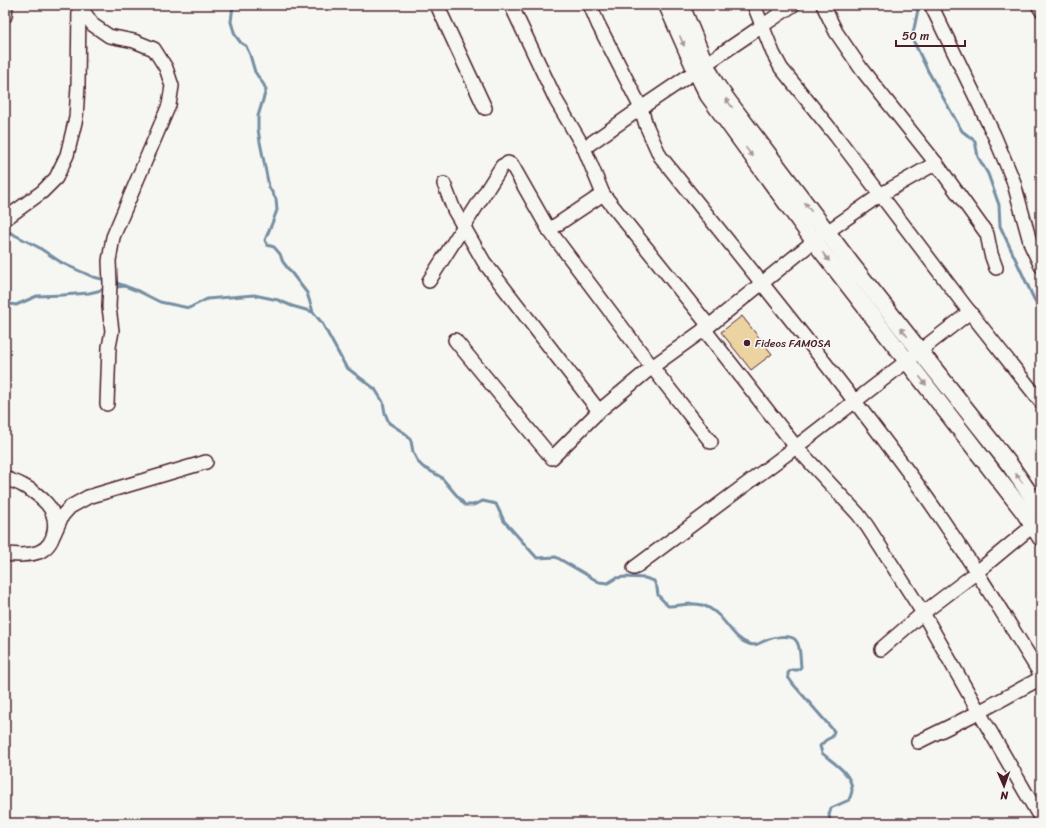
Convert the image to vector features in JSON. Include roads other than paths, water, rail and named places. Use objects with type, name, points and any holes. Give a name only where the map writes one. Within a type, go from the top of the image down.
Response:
[{"type":"main road","points":[[667,5],[701,67],[715,83],[827,232],[1010,465],[1041,510]]},
{"type":"main road","points":[[681,5],[701,67],[708,95],[814,241],[1024,512],[1038,527]]},
{"type":"street","points":[[5,16],[6,5]]},
{"type":"street","points":[[5,219],[42,192],[56,178],[67,155],[76,118],[79,5]]},
{"type":"street","points":[[79,5],[94,24],[110,36],[134,41],[154,48],[166,68],[172,86],[170,105],[113,237],[109,262],[109,307],[112,331],[107,404]]},
{"type":"street","points":[[437,5],[485,108]]},
{"type":"street","points":[[511,5],[557,102],[584,148],[603,194],[707,328],[796,447],[858,514],[867,526],[923,613],[1041,819]]},
{"type":"street","points":[[590,5],[598,24],[641,108],[646,125],[660,156],[855,402],[920,489],[977,572],[1041,677],[979,712],[918,742]]},
{"type":"street","points":[[754,5],[773,53],[781,68],[836,136],[970,312],[1041,402]]},
{"type":"street","points":[[584,148],[793,5]]},
{"type":"street","points":[[823,5],[836,32],[862,70],[936,163],[987,234],[991,254],[996,268]]},
{"type":"street","points":[[931,5],[994,135],[1013,180],[1031,245],[1041,266]]},
{"type":"street","points":[[1038,5],[1041,10]]},
{"type":"street","points":[[429,281],[502,166],[508,163],[512,165],[549,230],[652,367],[711,442]]},
{"type":"street","points":[[456,340],[552,458],[599,411],[652,367],[707,328],[814,241],[880,195],[936,163]]},
{"type":"street","points":[[444,184],[454,210],[484,262],[599,411]]},
{"type":"street","points":[[549,230],[603,194]]},
{"type":"street","points":[[634,568],[796,447],[970,312]]},
{"type":"street","points":[[5,554],[18,556],[40,552],[48,546],[62,516],[70,507],[88,497],[206,462]]},
{"type":"street","points":[[5,478],[34,492],[48,505],[53,516],[55,526],[54,534]]},
{"type":"street","points":[[881,649],[923,613],[1038,527]]},
{"type":"waterway","points":[[233,5],[231,22],[235,35],[241,43],[246,46],[255,72],[266,90],[258,116],[258,129],[269,187],[276,199],[277,210],[265,240],[267,245],[274,247],[280,254],[283,262],[307,293],[313,312],[322,323],[346,367],[375,389],[383,402],[389,423],[406,434],[411,441],[413,452],[418,462],[423,467],[441,477],[465,505],[473,505],[483,501],[496,504],[504,521],[537,558],[556,557],[599,582],[608,583],[616,578],[625,577],[645,578],[654,581],[658,595],[668,606],[693,604],[710,608],[742,641],[752,645],[769,639],[781,637],[790,637],[796,640],[800,651],[801,667],[798,670],[791,670],[788,673],[788,677],[834,731],[832,737],[820,746],[822,753],[845,773],[851,784],[852,791],[849,800],[831,808],[829,815],[830,820],[834,823]]},
{"type":"waterway","points":[[919,5],[912,38],[928,71],[962,131],[975,141],[978,157],[988,174],[999,205],[1000,226],[1041,314]]},
{"type":"waterway","points":[[5,230],[38,247],[62,263],[93,277],[102,279]]},
{"type":"waterway","points":[[114,282],[138,291],[160,302],[189,308],[207,299],[254,295],[278,300],[313,312]]},
{"type":"waterway","points":[[117,287],[125,286]]},
{"type":"waterway","points":[[5,303],[16,305],[37,296],[89,293],[102,290]]},
{"type":"place","name":"Fideos FAMOSA","points":[[747,343]]}]
